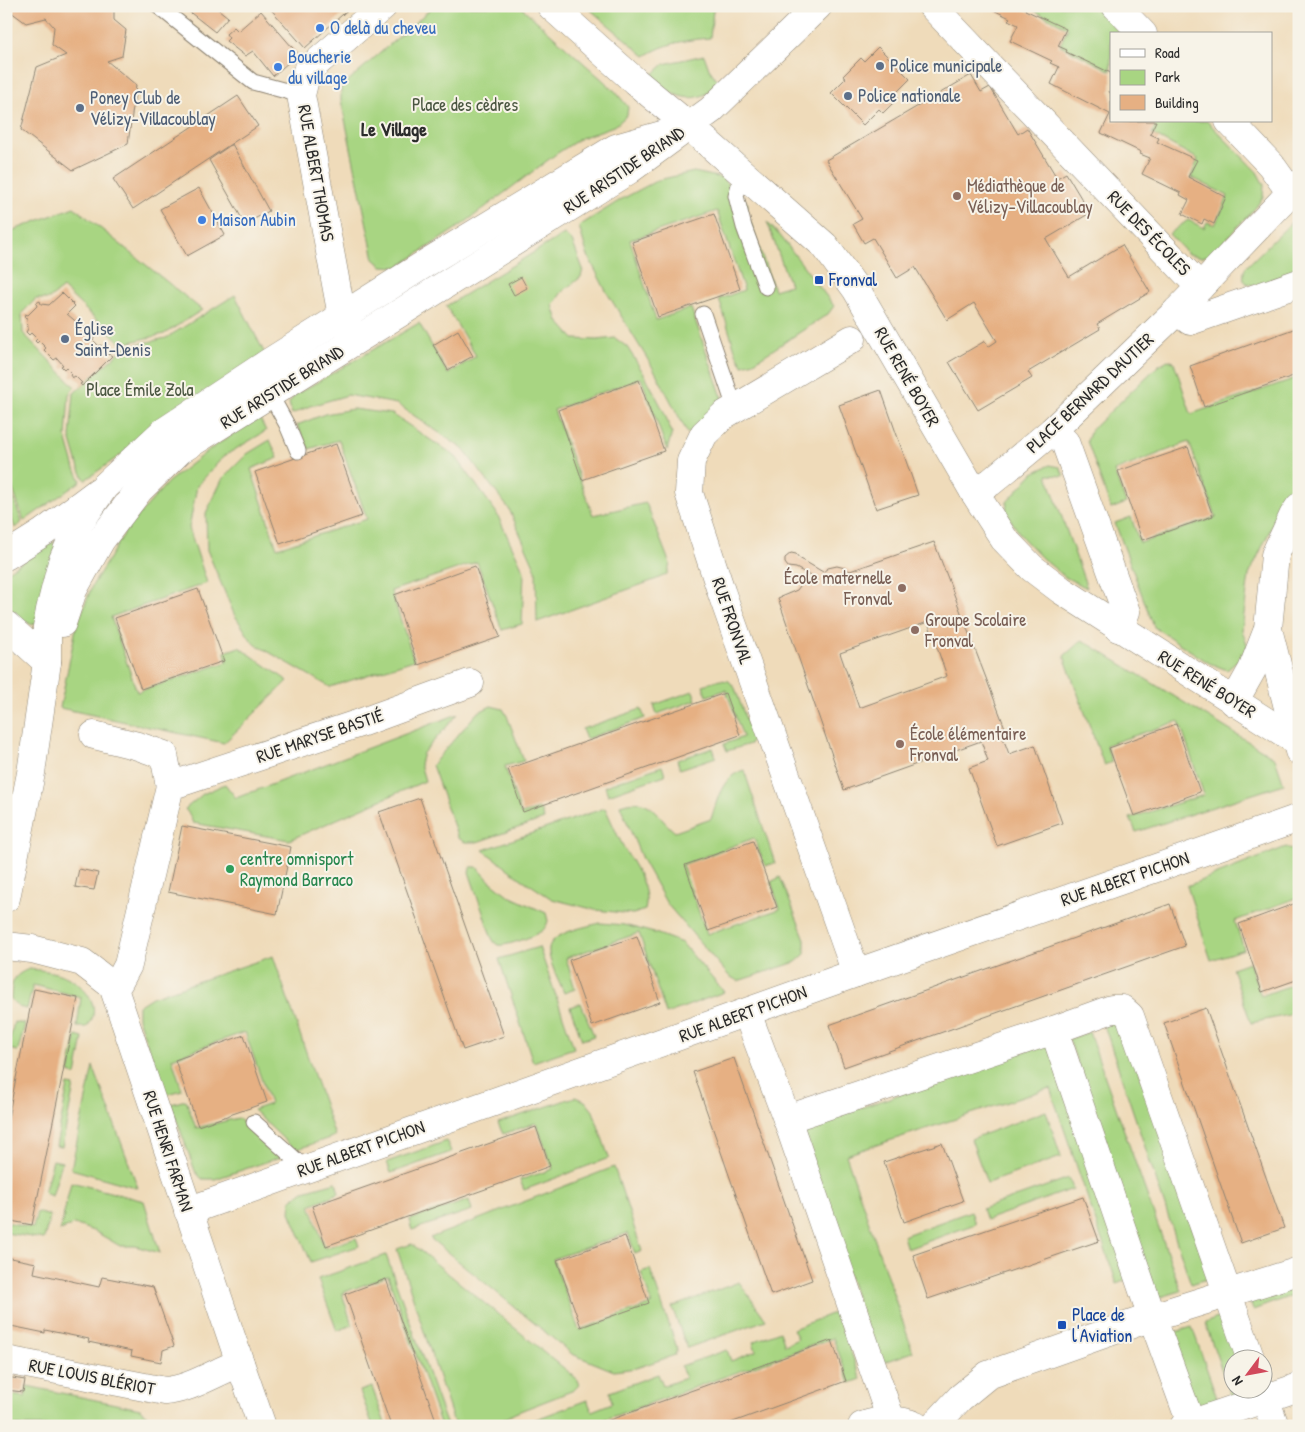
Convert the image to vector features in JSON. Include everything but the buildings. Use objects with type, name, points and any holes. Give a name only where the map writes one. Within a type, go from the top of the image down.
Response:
[{"type":"street","points":[[304,83],[383,6]]},
{"type":"street","name":"RUE RENÉ BOYER","points":[[551,6],[825,246],[856,289],[974,492],[1004,539],[1032,568],[1061,590],[1234,702],[1297,746]]},
{"type":"street","points":[[690,127],[711,110],[818,6]]},
{"type":"street","name":"RUE DES ÉCOLES","points":[[932,6],[1200,287]]},
{"type":"street","points":[[1116,6],[1141,32]]},
{"type":"street","name":"RUE ALBERT THOMAS","points":[[304,83],[326,263],[342,317],[357,341]]},
{"type":"street","points":[[1230,122],[1295,189]]},
{"type":"street","name":"RUE ARISTIDE BRIAND","points":[[6,898],[31,773],[47,662],[47,627],[50,610],[62,562],[78,525],[104,487],[162,433],[218,395],[428,262],[616,148],[690,127]]},
{"type":"street","name":"RUE ARISTIDE BRIAND","points":[[47,662],[74,590],[101,540],[139,490],[180,450],[629,170],[690,127]]},
{"type":"street","name":"PLACE BERNARD DAUTIER","points":[[974,492],[991,482],[1052,431],[1176,311],[1295,189]]},
{"type":"street","points":[[1176,311],[1190,321],[1299,283]]},
{"type":"street","name":"RUE FRONVAL","points":[[852,339],[724,415],[704,434],[691,461],[688,493],[856,973]]},
{"type":"street","points":[[1052,431],[1065,442],[1126,612],[1118,628]]},
{"type":"street","points":[[6,556],[44,532],[104,487]]},
{"type":"street","points":[[1234,702],[1252,670],[1268,629],[1275,556],[1299,507]]},
{"type":"street","points":[[6,625],[47,662]]},
{"type":"street","points":[[1268,629],[1297,746]]},
{"type":"street","name":"RUE MARYSE BASTIÉ","points":[[170,786],[360,723],[470,682]]},
{"type":"street","points":[[6,946],[32,949],[82,962],[113,986],[119,982],[128,965],[170,786],[164,755],[94,734]]},
{"type":"street","name":"RUE ALBERT PICHON","points":[[188,1211],[856,973],[1299,818]]},
{"type":"street","name":"RUE HENRI FARMAN","points":[[113,986],[262,1426]]},
{"type":"street","points":[[787,1119],[1054,1030],[1112,1008],[1122,1009],[1130,1016],[1247,1350]]},
{"type":"street","points":[[747,1013],[903,1423],[873,1422],[862,1426]]},
{"type":"street","points":[[1054,1030],[1189,1425],[1249,1400]]},
{"type":"street","points":[[934,1426],[960,1398],[988,1375],[1152,1316],[1299,1271]]},
{"type":"street","name":"RUE LOUIS BLÉRIOT","points":[[6,1360],[165,1391],[178,1390],[224,1368],[240,1363]]},
{"type":"street","points":[[1272,1392],[1299,1387]]},
{"type":"street","points":[[1265,1400],[1275,1426]]},
{"type":"lane","points":[[158,6],[253,82],[304,83]]},
{"type":"lane","points":[[742,174],[736,196],[744,228],[766,287]]},
{"type":"lane","points":[[703,314],[736,408]]},
{"type":"lane","points":[[270,394],[287,424],[298,451]]},
{"type":"lane","points":[[254,1122],[306,1169]]},
{"type":"green space","name":"Place des cèdres","points":[[434,6],[520,6],[615,91],[628,107],[627,115],[616,125],[581,138],[556,154],[463,224],[398,267],[382,266],[374,259],[341,100],[341,87]]},
{"type":"green space","points":[[586,6],[715,6],[710,38],[676,43],[660,48],[645,56]]},
{"type":"green space","points":[[1026,6],[1094,6],[1119,32],[1110,32],[1110,70],[1060,45],[1068,28]]},
{"type":"green space","points":[[704,55],[709,69],[720,84],[701,96],[693,98],[676,95],[649,78],[664,64]]},
{"type":"green space","points":[[1157,122],[1208,122],[1257,172],[1264,185],[1263,197],[1256,207],[1213,253],[1202,257],[1188,254],[1169,234],[1188,220],[1204,228],[1207,222],[1215,225],[1228,196],[1191,177],[1198,159],[1152,134]]},
{"type":"green space","points":[[694,172],[722,178],[748,204],[746,210],[774,290],[790,285],[767,222],[782,238],[834,306],[828,314],[754,362],[743,365],[736,353],[719,299],[744,290],[717,211],[630,240],[656,320],[691,308],[722,397],[721,403],[688,434],[656,373],[606,291],[587,254],[579,226],[622,199],[658,180]]},
{"type":"green space","points":[[74,207],[202,310],[164,334],[122,344],[63,288],[49,299],[36,299],[22,313],[23,333],[75,387],[69,394],[66,437],[75,469],[81,481],[24,521],[6,470],[6,233]]},
{"type":"green space","points":[[1299,215],[1299,270],[1256,285],[1246,283],[1244,281],[1245,268]]},
{"type":"green space","points":[[564,234],[572,241],[583,269],[581,277],[562,292],[553,305],[558,321],[574,339],[597,340],[615,338],[627,347],[646,377],[664,412],[672,433],[667,450],[641,378],[554,410],[593,515],[646,503],[670,564],[667,574],[657,579],[537,622],[536,570],[509,509],[463,449],[397,404],[348,395],[310,406],[292,414],[289,403],[295,395],[419,323],[448,374],[476,356],[446,306]]},
{"type":"green space","name":"Place Émile Zola","points":[[235,295],[265,354],[85,480],[79,468],[70,437],[74,393],[125,347],[166,338]]},
{"type":"green space","points":[[1168,360],[1174,362],[1191,414],[1299,377],[1299,481],[1279,511],[1249,575],[1242,630],[1248,647],[1240,659],[1227,670],[1209,663],[1154,627],[1115,523],[1131,517],[1140,543],[1216,517],[1189,442],[1114,471],[1126,503],[1111,509],[1087,441],[1091,430],[1159,365]]},
{"type":"green space","points":[[353,409],[392,414],[456,457],[496,512],[524,572],[522,624],[502,630],[477,562],[391,591],[414,660],[330,687],[253,643],[234,614],[207,550],[206,513],[223,478],[247,454],[270,440],[278,458],[251,469],[277,548],[367,519],[339,440],[309,449],[297,425],[325,414]]},
{"type":"green space","points":[[259,417],[266,431],[224,456],[197,486],[189,528],[207,583],[111,617],[137,692],[227,662],[225,652],[239,647],[288,681],[224,743],[60,708],[76,628],[92,586],[127,529],[168,482],[209,450]]},
{"type":"green space","points":[[1050,465],[1060,467],[1064,476],[1047,475],[1087,588],[1065,577],[1042,558],[1022,537],[1006,513],[1007,502],[1033,473]]},
{"type":"green space","points":[[6,478],[22,522],[15,528],[6,502]]},
{"type":"green space","points":[[53,542],[56,545],[40,620],[33,625],[23,621],[6,607],[6,572]]},
{"type":"green space","points":[[1082,640],[1275,758],[1284,784],[1136,832],[1130,818],[1204,795],[1179,721],[1106,745],[1112,762],[1104,765],[1064,656]]},
{"type":"green space","points":[[720,680],[729,681],[735,688],[753,740],[750,744],[727,751],[724,744],[743,737],[726,690],[707,696],[703,685]]},
{"type":"green space","points":[[693,691],[696,700],[657,714],[654,705]]},
{"type":"green space","points":[[491,706],[503,709],[524,761],[505,766],[521,814],[540,809],[544,819],[477,842],[465,842],[458,838],[432,765],[477,713]]},
{"type":"green space","points":[[641,709],[645,718],[586,739],[582,729]]},
{"type":"green space","points":[[458,714],[423,753],[420,764],[425,781],[289,840],[193,823],[185,809],[203,794],[225,784],[236,798]]},
{"type":"green space","points":[[713,748],[716,757],[680,769],[677,760]]},
{"type":"green space","points":[[662,766],[665,775],[608,795],[605,786]]},
{"type":"green space","points":[[744,770],[775,863],[765,866],[754,838],[682,865],[707,934],[780,909],[771,882],[780,877],[805,939],[805,954],[796,962],[738,981],[729,976],[667,904],[642,859],[620,805],[639,802],[646,804],[675,832],[711,819],[725,783],[736,773]]},
{"type":"green space","points":[[605,808],[643,884],[646,901],[645,910],[633,914],[596,910],[552,899],[483,850]]},
{"type":"green space","points":[[1286,847],[1299,852],[1299,897],[1235,921],[1244,949],[1211,960],[1187,886]]},
{"type":"green space","points":[[471,867],[477,867],[490,881],[509,896],[546,913],[548,921],[545,928],[536,934],[514,942],[502,945],[495,943],[469,872]]},
{"type":"green space","points":[[600,923],[624,925],[682,943],[724,992],[666,1014],[639,933],[566,958],[575,989],[564,993],[550,959],[549,948],[551,942],[570,931]]},
{"type":"green space","points":[[539,947],[574,1048],[533,1062],[499,959]]},
{"type":"green space","points":[[273,956],[335,1136],[295,1150],[253,1110],[270,1104],[245,1032],[172,1058],[182,1090],[165,1095],[138,1018],[138,1006],[152,997]]},
{"type":"green space","points":[[1249,962],[1261,996],[1299,982],[1299,1020],[1293,1014],[1251,1023],[1232,968]]},
{"type":"green space","points":[[29,969],[47,971],[64,976],[71,979],[84,990],[92,1002],[94,1010],[93,1017],[87,1027],[77,1027],[81,997],[33,985],[27,1009],[18,1007],[11,999],[13,983],[19,974]]},
{"type":"green space","points":[[581,1003],[594,1036],[582,1040],[570,1007]]},
{"type":"green space","points":[[1121,1018],[1210,1278],[1191,1284],[1104,1025]]},
{"type":"green space","points":[[14,1022],[25,1024],[18,1051],[8,1049]]},
{"type":"green space","points":[[1089,1032],[1181,1291],[1157,1298],[1069,1039]]},
{"type":"green space","points":[[76,1036],[83,1038],[76,1075],[69,1073]]},
{"type":"green space","points":[[1049,1043],[1130,1278],[1117,1284],[1050,1088],[846,1155],[913,1352],[879,1364],[799,1129]]},
{"type":"green space","points":[[93,1066],[138,1188],[71,1169]]},
{"type":"green space","points":[[68,1085],[74,1086],[62,1147],[56,1146]]},
{"type":"green space","points":[[575,1097],[585,1101],[593,1111],[609,1158],[524,1190],[520,1180],[553,1169],[536,1123],[503,1134],[498,1123]]},
{"type":"green space","points":[[186,1100],[196,1128],[238,1118],[281,1157],[215,1179],[202,1179],[195,1171],[171,1104]]},
{"type":"green space","points":[[1046,1111],[1061,1157],[987,1183],[971,1139]]},
{"type":"green space","points":[[447,1141],[451,1152],[391,1173],[387,1162]]},
{"type":"green space","points":[[53,1160],[62,1162],[52,1196],[44,1193]]},
{"type":"green space","points":[[614,1167],[642,1251],[635,1254],[628,1233],[553,1259],[579,1330],[652,1304],[641,1272],[650,1269],[677,1348],[675,1355],[636,1368],[614,1371],[572,1354],[430,1238]]},
{"type":"green space","points":[[1069,1178],[1073,1189],[986,1220],[982,1209]]},
{"type":"green space","points":[[71,1182],[144,1201],[160,1253],[135,1246],[120,1246],[96,1232],[74,1224],[60,1231]]},
{"type":"green space","points":[[336,1182],[339,1193],[310,1205],[325,1248],[356,1238],[359,1246],[311,1262],[290,1212],[291,1200],[304,1191]]},
{"type":"green space","points":[[469,1200],[472,1210],[412,1230],[409,1220]]},
{"type":"green space","points":[[971,1211],[975,1224],[907,1249],[903,1236]]},
{"type":"green space","points":[[37,1212],[50,1216],[44,1239],[6,1233],[6,1222],[33,1228]]},
{"type":"green space","points":[[412,1244],[576,1378],[579,1385],[574,1390],[515,1413],[493,1426],[455,1426],[397,1249]]},
{"type":"green space","points":[[386,1255],[447,1426],[441,1426],[388,1276],[342,1293],[352,1325],[337,1331],[318,1279]]},
{"type":"green space","points":[[739,1282],[766,1320],[687,1348],[672,1307]]},
{"type":"green space","points":[[1299,1282],[1299,1293],[1253,1310],[1249,1299]]},
{"type":"green space","points":[[836,1312],[861,1379],[850,1383],[833,1338],[586,1426],[518,1426],[587,1400],[592,1411],[612,1403],[610,1392],[658,1374],[663,1386],[685,1378],[681,1366],[727,1350],[731,1361],[756,1351],[753,1342],[780,1331],[785,1345],[798,1339],[793,1329]]},
{"type":"green space","points":[[1225,1315],[1237,1350],[1222,1350],[1222,1371],[1205,1323]]},
{"type":"green space","points":[[1192,1327],[1218,1401],[1197,1411],[1169,1334]]},
{"type":"green space","points":[[27,1386],[140,1409],[148,1415],[153,1426],[6,1426],[6,1394],[25,1397]]},
{"type":"green space","points":[[372,1387],[386,1426],[373,1426],[360,1391]]},
{"type":"place","name":"O delà du cheveu","points":[[320,28]]},
{"type":"place","name":"Police municipale","points":[[880,66]]},
{"type":"place","name":"Boucherie du village","points":[[278,67]]},
{"type":"place","name":"Police nationale","points":[[848,96]]},
{"type":"place","name":"Poney Club de Vélizy-Villacoublay","points":[[80,108]]},
{"type":"place","name":"Médiathèque de Vélizy-Villacoublay","points":[[957,196]]},
{"type":"place","name":"Maison Aubin","points":[[202,220]]},
{"type":"place","name":"Fronval","points":[[819,280]]},
{"type":"place","name":"Église Saint-Denis","points":[[65,339]]},
{"type":"place","name":"École maternelle Fronval","points":[[902,588]]},
{"type":"place","name":"Groupe Scolaire Fronval","points":[[915,630]]},
{"type":"place","name":"École élémentaire Fronval","points":[[900,744]]},
{"type":"place","name":"centre omnisport Raymond Barraco","points":[[230,869]]},
{"type":"place","name":"Place de l'Aviation","points":[[1062,1325]]},
{"type":"district","name":"Le Village","points":[[394,129]]}]
